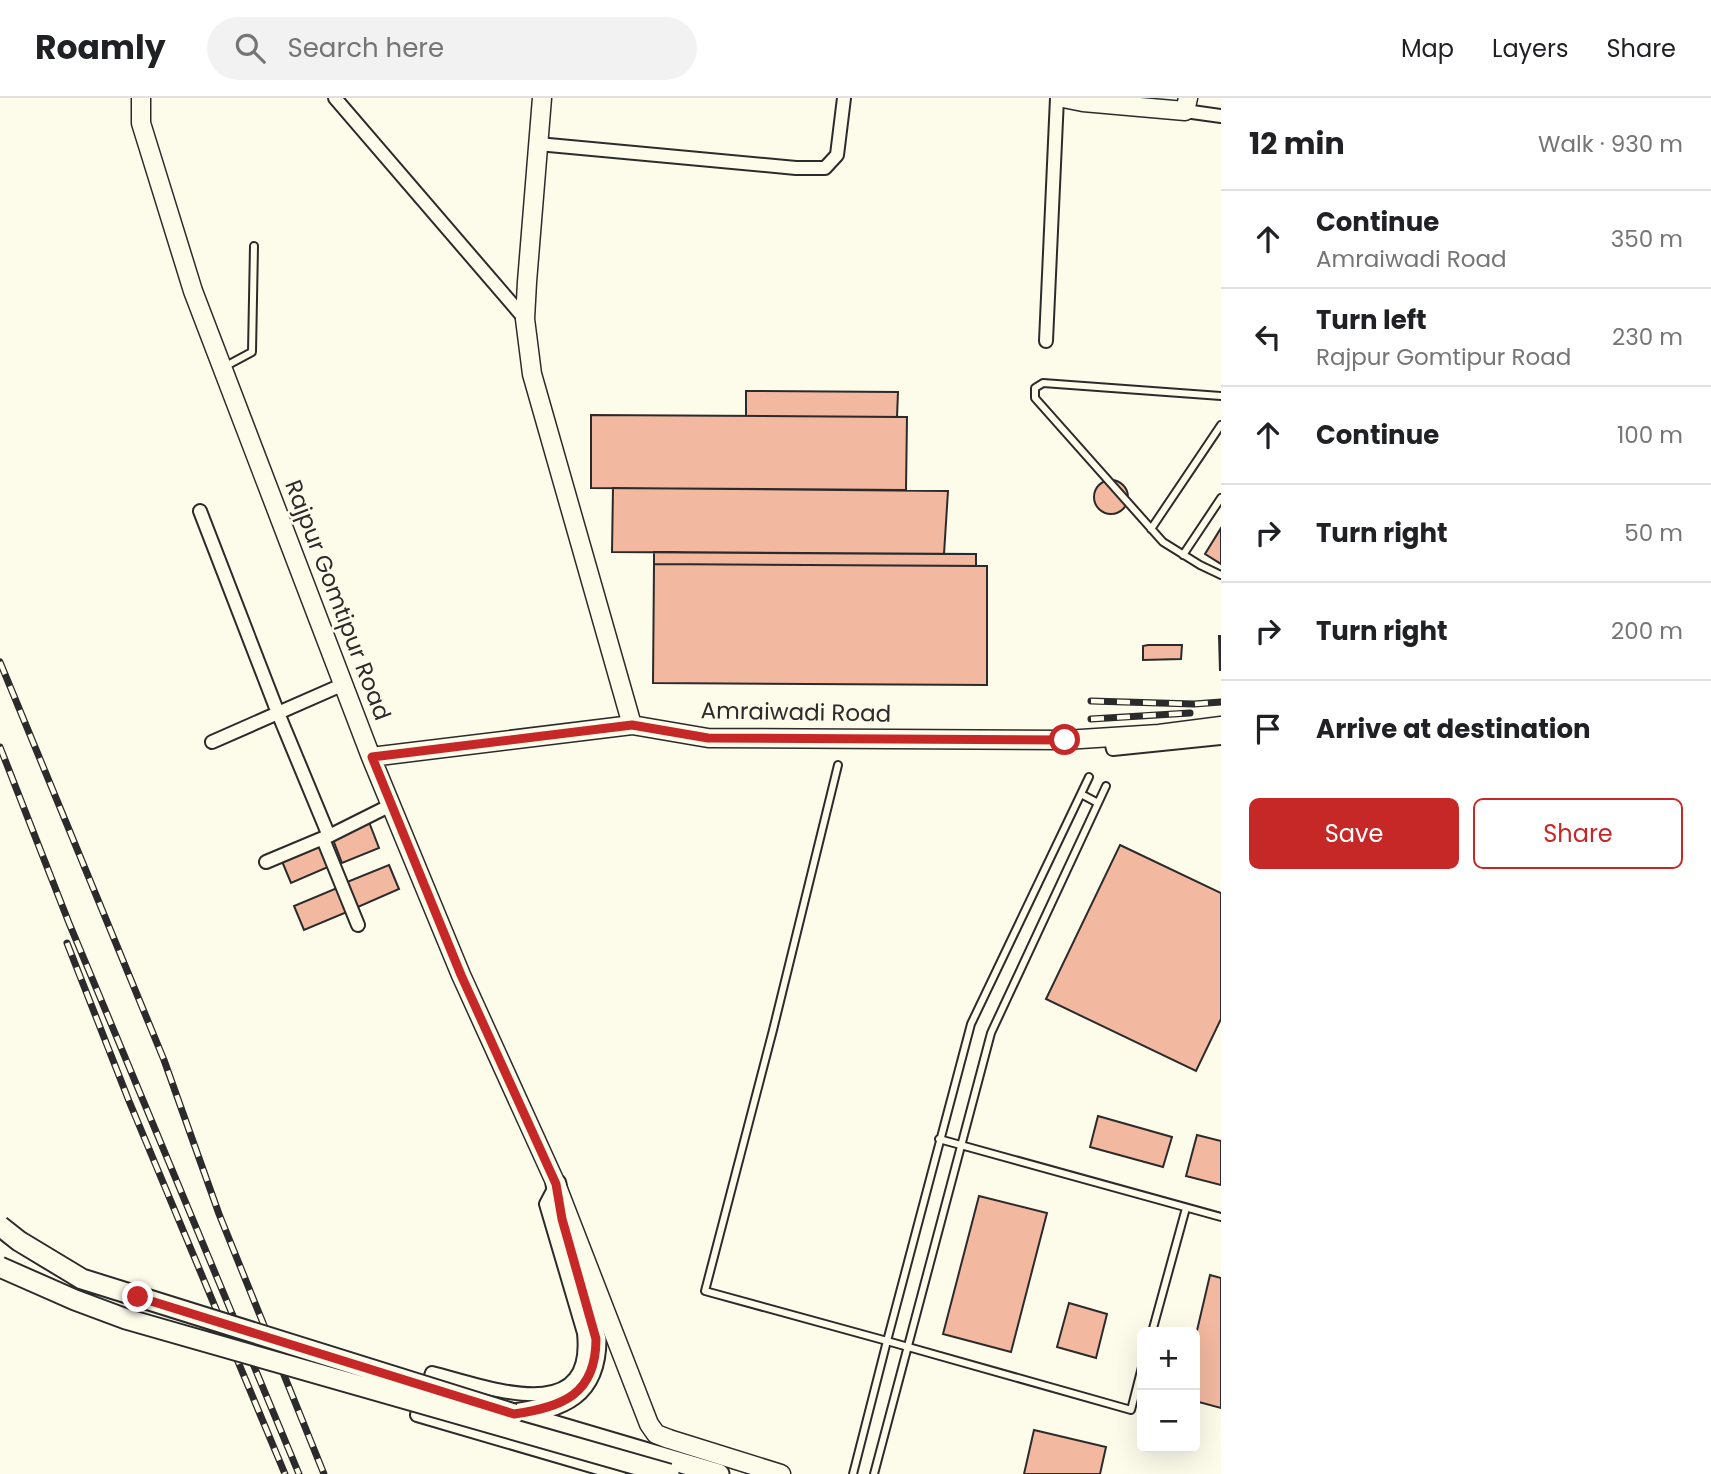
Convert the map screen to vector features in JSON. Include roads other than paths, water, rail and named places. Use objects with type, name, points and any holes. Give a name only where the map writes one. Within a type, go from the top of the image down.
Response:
[{"type":"main road","name":"Rajpur Gomtipur Road","points":[[141,98],[141,123],[193,291],[391,805],[461,975],[556,1184],[649,1424],[656,1434],[781,1474]]},
{"type":"main road","points":[[542,98],[525,319],[532,374],[632,725]]},
{"type":"main road","points":[[1063,98],[1083,102],[1187,104]]},
{"type":"main road","name":"Amraiwadi Road","points":[[372,757],[632,725],[708,738],[1065,740],[1221,726]]},
{"type":"main road","points":[[514,1414],[542,1410],[573,1396],[584,1384],[596,1358],[596,1339],[562,1219],[556,1184]]},
{"type":"main road","points":[[0,1226],[19,1241],[82,1279],[514,1414],[719,1474]]},
{"type":"main road","points":[[0,1267],[126,1319],[669,1474]]},
{"type":"street","points":[[335,98],[525,319]]},
{"type":"street","points":[[538,144],[796,168],[825,168],[837,155],[844,98]]},
{"type":"street","points":[[1046,341],[1057,98]]},
{"type":"street","points":[[1187,104],[1221,116]]},
{"type":"street","points":[[200,511],[358,925]]},
{"type":"street","points":[[212,742],[344,684]]},
{"type":"street","points":[[1110,737],[1113,749],[1221,738]]},
{"type":"street","points":[[266,862],[326,837],[391,805]]},
{"type":"street","points":[[556,1184],[546,1203],[584,1333],[586,1351],[581,1369],[569,1384],[556,1393],[535,1396],[432,1373],[417,1415],[618,1474]]},
{"type":"lane","points":[[223,368],[252,352],[254,246]]},
{"type":"lane","points":[[1221,396],[1043,383],[1035,388],[1035,398],[1151,530],[1183,555],[1221,575]]},
{"type":"lane","points":[[1151,530],[1221,425]]},
{"type":"lane","points":[[1183,555],[1221,498]]},
{"type":"lane","points":[[838,765],[774,1030],[705,1291],[1131,1410],[1137,1387]]},
{"type":"lane","points":[[853,1474],[971,1024],[1089,777]]},
{"type":"lane","points":[[874,1474],[990,1033],[1106,786]]},
{"type":"lane","points":[[1081,794],[1098,803]]},
{"type":"lane","points":[[939,1139],[1221,1217]]},
{"type":"lane","points":[[1153,1327],[1186,1208]]},
{"type":"railway","points":[[0,662],[164,1060],[219,1214],[324,1474]]},
{"type":"railway","points":[[1091,701],[1194,704],[1221,702]]},
{"type":"railway","points":[[1091,719],[1190,713]]},
{"type":"railway","points":[[0,747],[69,923],[299,1474]]},
{"type":"railway","points":[[67,943],[129,1101],[285,1474]]}]
